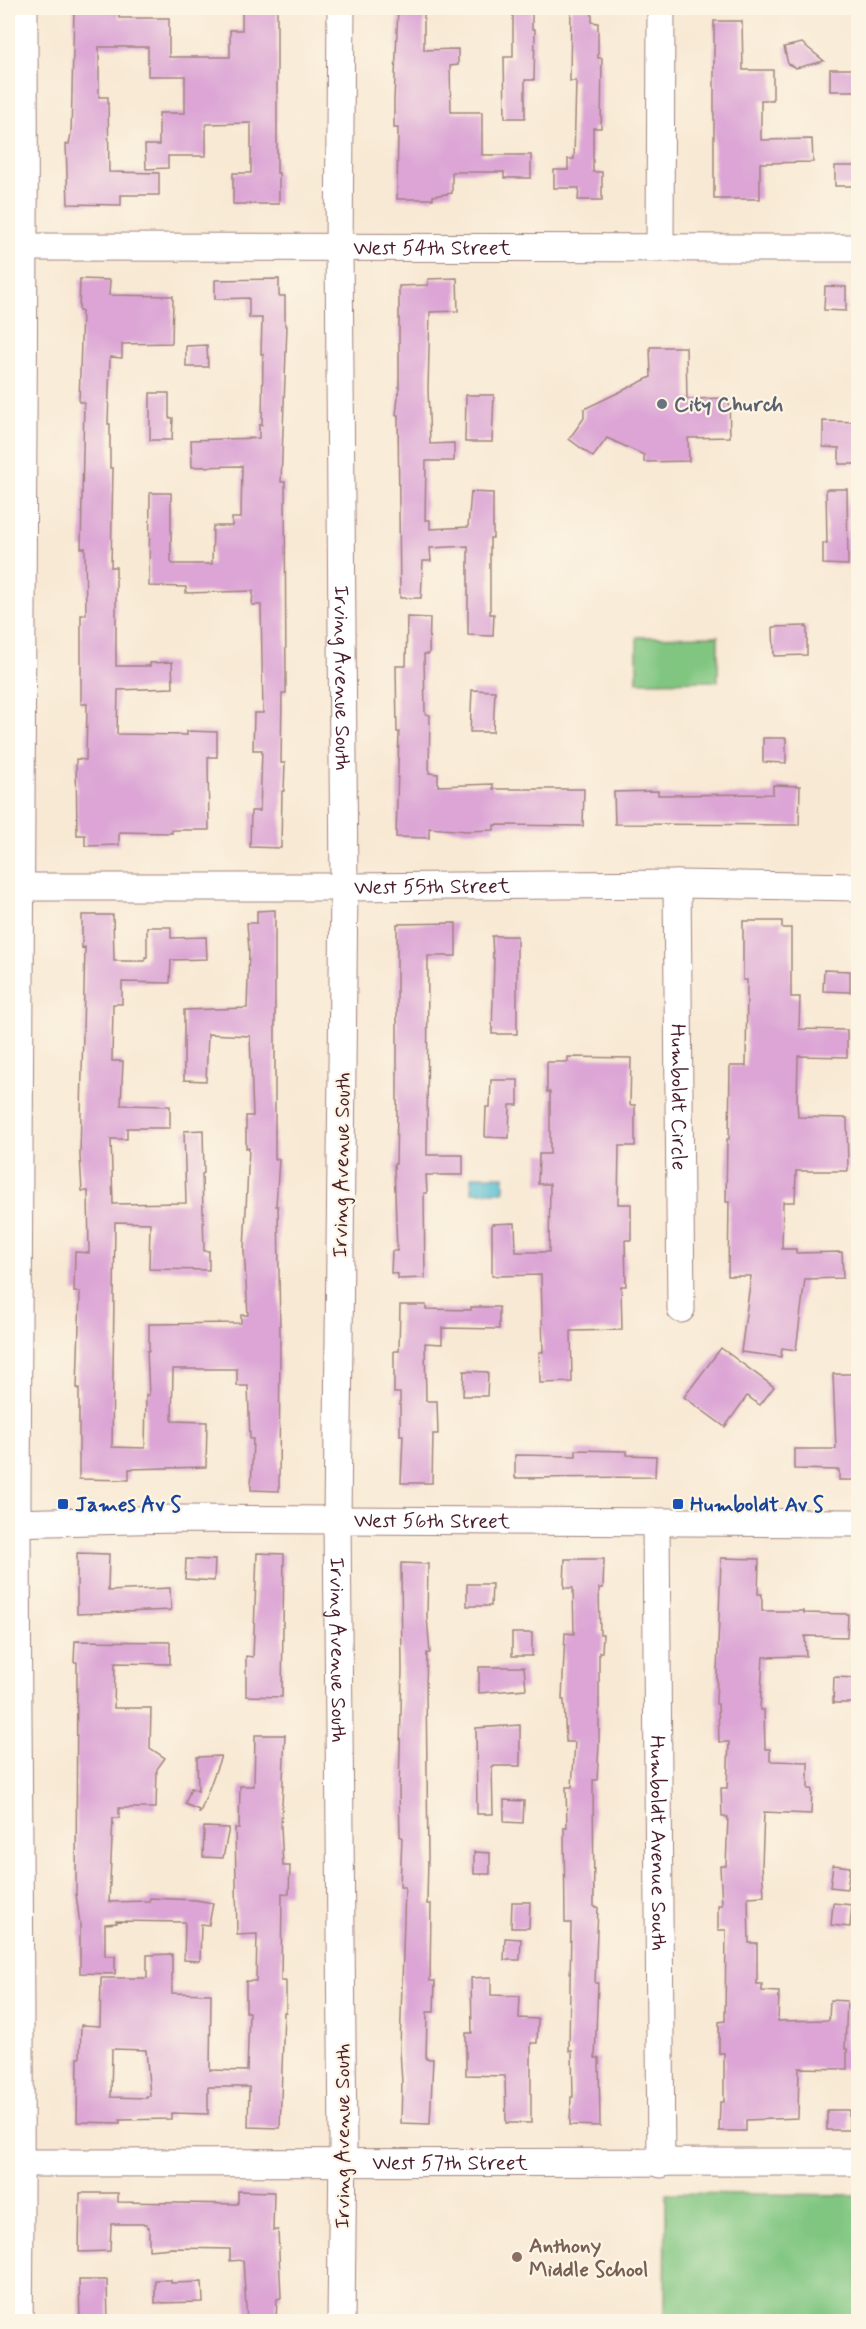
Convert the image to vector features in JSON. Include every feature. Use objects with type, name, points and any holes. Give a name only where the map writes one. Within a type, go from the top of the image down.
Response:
[{"type":"street","points":[[19,2322],[14,2163],[14,887],[16,247],[24,8]]},
{"type":"street","name":"Irving Avenue South","points":[[341,8],[339,248],[344,887],[337,1520],[341,2322]]},
{"type":"street","points":[[660,248],[661,8]]},
{"type":"street","name":"West 54th Street","points":[[16,247],[858,248]]},
{"type":"street","name":"West 55th Street","points":[[14,887],[677,884],[858,887]]},
{"type":"street","name":"Humboldt Circle","points":[[677,884],[681,1309]]},
{"type":"street","name":"West 56th Street","points":[[13,1523],[175,1519],[858,1523]]},
{"type":"street","name":"Humboldt Avenue South","points":[[656,1521],[661,2163]]},
{"type":"street","name":"West 57th Street","points":[[14,2163],[814,2161],[858,2163]]},
{"type":"green space","points":[[718,636],[718,681],[637,682],[637,637]]},
{"type":"green space","points":[[666,2193],[858,2195],[858,2321],[665,2321]]},
{"type":"water","points":[[472,1176],[504,1176],[504,1192],[472,1192]]},
{"type":"building","points":[[74,8],[119,8],[119,18],[169,18],[169,57],[230,57],[230,30],[242,30],[242,8],[277,8],[279,204],[233,204],[233,173],[251,173],[251,123],[206,124],[206,156],[168,156],[168,168],[146,169],[145,145],[159,145],[159,113],[185,113],[185,76],[148,76],[148,47],[99,47],[99,97],[108,97],[109,172],[159,173],[159,195],[121,195],[121,205],[68,204],[66,144],[69,144],[71,134]]},
{"type":"building","points":[[398,8],[424,8],[424,50],[458,49],[458,65],[450,66],[451,112],[482,112],[482,155],[531,155],[531,178],[504,178],[504,172],[452,172],[452,193],[433,196],[433,199],[397,199],[398,128],[394,128],[394,100]]},
{"type":"building","points":[[513,8],[532,8],[532,29],[535,29],[534,80],[525,80],[525,118],[505,118],[504,57],[513,57]]},
{"type":"building","points":[[571,8],[592,8],[592,22],[598,23],[598,58],[602,58],[601,128],[593,128],[593,172],[602,172],[602,200],[578,200],[579,188],[554,188],[554,170],[568,170],[568,159],[574,159],[576,81],[570,81]]},
{"type":"building","points":[[714,21],[742,21],[743,70],[773,70],[773,100],[761,100],[761,140],[812,139],[813,162],[760,163],[760,199],[714,199]]},
{"type":"building","points":[[802,43],[824,61],[796,68],[788,64],[784,47]]},
{"type":"building","points":[[830,69],[856,69],[856,91],[830,91]]},
{"type":"building","points":[[835,166],[856,166],[856,186],[835,186]]},
{"type":"building","points":[[457,278],[458,311],[430,312],[428,389],[430,444],[454,443],[454,461],[426,461],[425,520],[430,520],[430,529],[468,527],[471,492],[493,493],[493,538],[490,538],[490,614],[494,614],[493,636],[468,635],[468,546],[430,548],[431,561],[423,561],[421,598],[400,598],[398,415],[396,415],[399,388],[399,286],[428,285],[428,279]]},
{"type":"building","points":[[80,279],[110,280],[109,295],[173,296],[172,343],[122,344],[122,358],[110,357],[108,424],[110,424],[110,468],[113,468],[111,567],[116,567],[116,666],[150,666],[150,663],[172,662],[173,688],[118,690],[117,734],[187,735],[187,731],[217,732],[217,757],[208,757],[209,830],[172,830],[172,833],[119,832],[119,845],[85,846],[85,835],[77,835],[76,759],[86,760],[87,704],[81,704],[81,615],[86,615],[85,548],[81,548],[84,402],[79,402],[82,311],[79,311]]},
{"type":"building","points":[[279,279],[279,296],[285,296],[285,326],[287,326],[281,482],[285,482],[286,693],[282,693],[281,763],[285,763],[281,848],[250,847],[251,811],[260,811],[262,750],[253,750],[254,713],[263,713],[261,605],[252,605],[253,591],[186,593],[186,587],[149,586],[150,493],[171,493],[171,562],[173,564],[212,564],[213,526],[232,526],[232,518],[241,518],[242,466],[192,467],[191,440],[259,438],[259,425],[262,425],[262,318],[249,318],[249,298],[215,299],[215,280]]},
{"type":"building","points":[[825,286],[846,287],[846,311],[824,310]]},
{"type":"building","points":[[207,345],[208,367],[186,367],[186,346]]},
{"type":"building","name":"City Church","points":[[650,347],[686,347],[687,399],[729,398],[730,437],[688,438],[689,461],[644,462],[644,455],[607,438],[593,457],[569,439],[584,418],[584,409],[651,377]]},
{"type":"building","points":[[150,393],[169,393],[169,418],[173,418],[172,440],[150,440]]},
{"type":"building","points":[[466,395],[494,395],[492,442],[465,442]]},
{"type":"building","points":[[823,421],[858,422],[858,464],[839,464],[839,448],[823,447]]},
{"type":"building","points":[[826,489],[847,489],[848,565],[823,564],[823,543],[827,543]]},
{"type":"building","points":[[407,617],[430,618],[429,654],[424,654],[425,714],[430,715],[429,773],[438,774],[438,786],[493,784],[493,789],[584,789],[583,826],[494,825],[494,830],[467,831],[429,828],[429,838],[396,837],[399,732],[397,732],[396,666],[406,666]]},
{"type":"building","points":[[807,626],[807,655],[774,656],[773,627]]},
{"type":"building","points":[[472,690],[495,691],[493,732],[470,732]]},
{"type":"building","points":[[763,738],[786,738],[786,763],[763,762]]},
{"type":"building","points":[[773,785],[800,786],[799,825],[615,824],[614,792],[658,791],[658,795],[773,794]]},
{"type":"building","points":[[275,910],[275,1159],[279,1159],[276,1206],[278,1206],[280,1336],[279,1491],[251,1490],[253,1439],[250,1439],[248,1386],[237,1386],[237,1369],[173,1369],[172,1421],[207,1422],[206,1467],[129,1469],[129,1480],[79,1479],[79,1388],[77,1388],[80,1292],[74,1292],[75,1252],[89,1253],[88,1191],[82,1191],[80,1155],[85,947],[82,948],[82,915],[113,915],[114,961],[145,961],[147,927],[171,927],[171,938],[206,937],[207,959],[171,960],[170,983],[122,982],[122,1004],[113,1004],[112,1061],[123,1061],[121,1105],[170,1106],[170,1128],[127,1128],[127,1139],[111,1139],[113,1204],[186,1203],[184,1131],[203,1130],[204,1251],[209,1251],[209,1270],[149,1269],[150,1223],[115,1222],[112,1447],[145,1448],[146,1395],[149,1395],[147,1351],[149,1351],[149,1324],[241,1323],[241,1315],[248,1315],[244,1250],[249,1148],[246,1148],[246,1116],[253,1116],[250,1036],[208,1034],[206,1081],[184,1080],[184,1010],[247,1008],[249,951],[247,923],[257,923],[257,911]]},
{"type":"building","points":[[743,921],[782,921],[782,928],[791,928],[791,997],[800,997],[799,1029],[847,1030],[847,1057],[798,1056],[797,1101],[798,1117],[847,1118],[848,1171],[796,1171],[795,1202],[783,1202],[782,1249],[796,1249],[796,1253],[842,1252],[843,1278],[805,1279],[796,1350],[782,1348],[781,1357],[741,1352],[751,1276],[728,1276],[729,1202],[726,1202],[730,1066],[746,1066],[747,980],[743,980]]},
{"type":"building","points":[[456,923],[456,956],[428,956],[427,1155],[463,1155],[463,1175],[426,1175],[427,1193],[424,1193],[425,1278],[398,1279],[398,1274],[391,1273],[392,1251],[397,1251],[394,1164],[396,1164],[397,1109],[397,924]]},
{"type":"building","points":[[492,936],[517,936],[517,1034],[492,1034],[494,958]]},
{"type":"building","points":[[824,970],[850,971],[850,992],[823,991]]},
{"type":"building","points":[[568,1057],[631,1058],[630,1105],[635,1105],[635,1146],[619,1146],[618,1204],[631,1204],[631,1240],[625,1240],[626,1286],[621,1286],[622,1330],[571,1331],[572,1382],[540,1383],[539,1352],[543,1352],[541,1275],[492,1276],[492,1224],[515,1223],[516,1252],[549,1252],[550,1184],[538,1184],[539,1154],[550,1154],[550,1092],[547,1092],[547,1062],[568,1062]]},
{"type":"building","points":[[491,1080],[518,1080],[518,1105],[510,1105],[509,1138],[485,1137],[486,1107],[490,1107]]},
{"type":"building","points":[[400,1305],[426,1305],[426,1309],[471,1310],[471,1307],[499,1307],[499,1329],[442,1328],[442,1344],[425,1343],[426,1401],[437,1401],[438,1434],[433,1434],[432,1483],[401,1483],[403,1435],[400,1435],[400,1393],[394,1393],[394,1351],[399,1351]]},
{"type":"building","points":[[721,1348],[774,1387],[760,1405],[747,1396],[725,1427],[684,1397]]},
{"type":"building","points":[[464,1371],[488,1372],[487,1396],[463,1396]]},
{"type":"building","points":[[833,1374],[858,1374],[858,1480],[839,1480],[839,1470],[794,1469],[794,1449],[836,1449]]},
{"type":"building","points":[[576,1450],[627,1451],[627,1455],[656,1456],[655,1477],[515,1478],[515,1455],[576,1456]]},
{"type":"building","points":[[77,1553],[109,1554],[108,1591],[170,1588],[171,1610],[77,1614]]},
{"type":"building","points":[[257,1553],[284,1554],[282,1697],[246,1696],[246,1656],[253,1657]]},
{"type":"building","points":[[721,1558],[759,1559],[758,1594],[762,1594],[762,1611],[848,1614],[847,1637],[805,1636],[806,1656],[763,1657],[760,1710],[764,1710],[765,1749],[770,1749],[770,1761],[808,1762],[808,1789],[812,1789],[811,1814],[764,1812],[762,1865],[764,1896],[748,1897],[749,1943],[757,1943],[757,1984],[762,1984],[762,1991],[779,1992],[778,2021],[829,2020],[830,2000],[847,2001],[845,2049],[847,2049],[847,2069],[799,2068],[798,2118],[746,2120],[746,2131],[719,2131],[720,2102],[724,2102],[724,2053],[719,2053],[719,2022],[725,2021],[726,1930],[718,1930],[718,1905],[722,1905],[720,1866],[726,1866],[728,1817],[722,1817],[721,1788],[727,1788],[729,1742],[719,1742],[718,1704],[716,1704]]},
{"type":"building","points":[[186,1559],[215,1560],[214,1581],[185,1579]]},
{"type":"building","points":[[565,1559],[604,1559],[603,1588],[599,1588],[600,1634],[603,1634],[602,1652],[599,1652],[599,1744],[597,1780],[593,1780],[594,1907],[598,1907],[595,2058],[599,2058],[600,2126],[570,2125],[571,2097],[573,2097],[572,2051],[569,2051],[571,1923],[565,1923],[564,1827],[567,1827],[566,1787],[572,1787],[575,1742],[566,1742],[564,1700],[562,1700],[565,1633],[574,1634],[573,1588],[564,1588]]},
{"type":"building","points":[[401,1563],[428,1564],[427,1617],[430,1653],[427,1653],[426,1686],[427,1904],[431,1904],[430,1981],[435,1981],[434,2012],[427,2012],[426,2059],[433,2059],[430,2124],[401,2123],[400,2050],[405,1887],[400,1887],[402,1837],[400,1837],[399,1789],[402,1671]]},
{"type":"building","points":[[467,1584],[492,1584],[491,1606],[467,1606]]},
{"type":"building","points":[[512,1633],[532,1633],[532,1656],[512,1656]]},
{"type":"building","points":[[75,1641],[170,1642],[170,1664],[115,1663],[114,1708],[151,1708],[150,1748],[165,1758],[157,1769],[156,1808],[119,1808],[119,1818],[113,1818],[109,1902],[149,1901],[150,1898],[213,1903],[209,1925],[201,1924],[200,1961],[184,1960],[185,1922],[116,1921],[117,1923],[105,1924],[105,1956],[115,1956],[115,1974],[80,1973],[80,1924],[76,1894],[77,1662],[74,1662]]},
{"type":"building","points":[[479,1667],[524,1667],[526,1689],[479,1693]]},
{"type":"building","points":[[834,1677],[858,1678],[858,1703],[833,1703]]},
{"type":"building","points":[[520,1725],[520,1766],[492,1766],[493,1814],[477,1814],[476,1728]]},
{"type":"building","points":[[255,1735],[285,1735],[281,1827],[283,1866],[290,1866],[289,1894],[282,1893],[281,1981],[286,1981],[286,2012],[284,2012],[280,2128],[248,2127],[249,2087],[208,2087],[208,2114],[171,2113],[171,2119],[120,2120],[120,2123],[77,2122],[81,2025],[100,2026],[101,1978],[147,1978],[147,1955],[172,1954],[172,1993],[211,1994],[210,2070],[247,2071],[249,2012],[246,2012],[246,1981],[256,1981],[257,1934],[237,1935],[235,1828],[239,1828],[240,1786],[254,1786]],"holes":[[[112,2049],[146,2050],[150,2096],[147,2098],[111,2097]]]},
{"type":"building","points":[[221,1756],[199,1813],[199,1810],[185,1804],[191,1788],[198,1791],[197,1757]]},
{"type":"building","points":[[504,1800],[524,1801],[523,1823],[504,1822]]},
{"type":"building","points":[[204,1827],[229,1828],[223,1858],[203,1857]]},
{"type":"building","points":[[474,1852],[490,1853],[490,1874],[474,1874]]},
{"type":"building","points":[[833,1865],[850,1867],[847,1889],[830,1887]]},
{"type":"building","points":[[512,1902],[530,1902],[529,1928],[511,1928]]},
{"type":"building","points":[[833,1903],[852,1905],[850,1927],[831,1925]]},
{"type":"building","points":[[505,1938],[521,1939],[520,1960],[504,1960]]},
{"type":"building","points":[[491,1977],[491,1995],[520,1996],[519,2018],[538,2019],[537,2043],[531,2043],[531,2123],[506,2123],[505,2076],[466,2075],[466,2033],[472,2033],[471,1978]]},
{"type":"building","points":[[827,2110],[849,2110],[849,2130],[827,2130]]},
{"type":"building","points":[[238,2191],[274,2192],[273,2230],[278,2230],[281,2298],[277,2299],[276,2322],[247,2322],[243,2260],[230,2261],[230,2249],[149,2250],[147,2224],[111,2224],[110,2251],[79,2252],[80,2193],[118,2193],[118,2202],[238,2204]]},
{"type":"building","points":[[79,2280],[107,2280],[108,2322],[80,2322]]},
{"type":"building","points":[[155,2280],[171,2280],[171,2283],[202,2282],[203,2302],[155,2303]]},
{"type":"place","name":"City Church","points":[[662,404]]},
{"type":"place","name":"James Av S","points":[[63,1504]]},
{"type":"place","name":"Humboldt Av S","points":[[678,1504]]},
{"type":"place","name":"Anthony Middle School","points":[[517,2257]]}]
